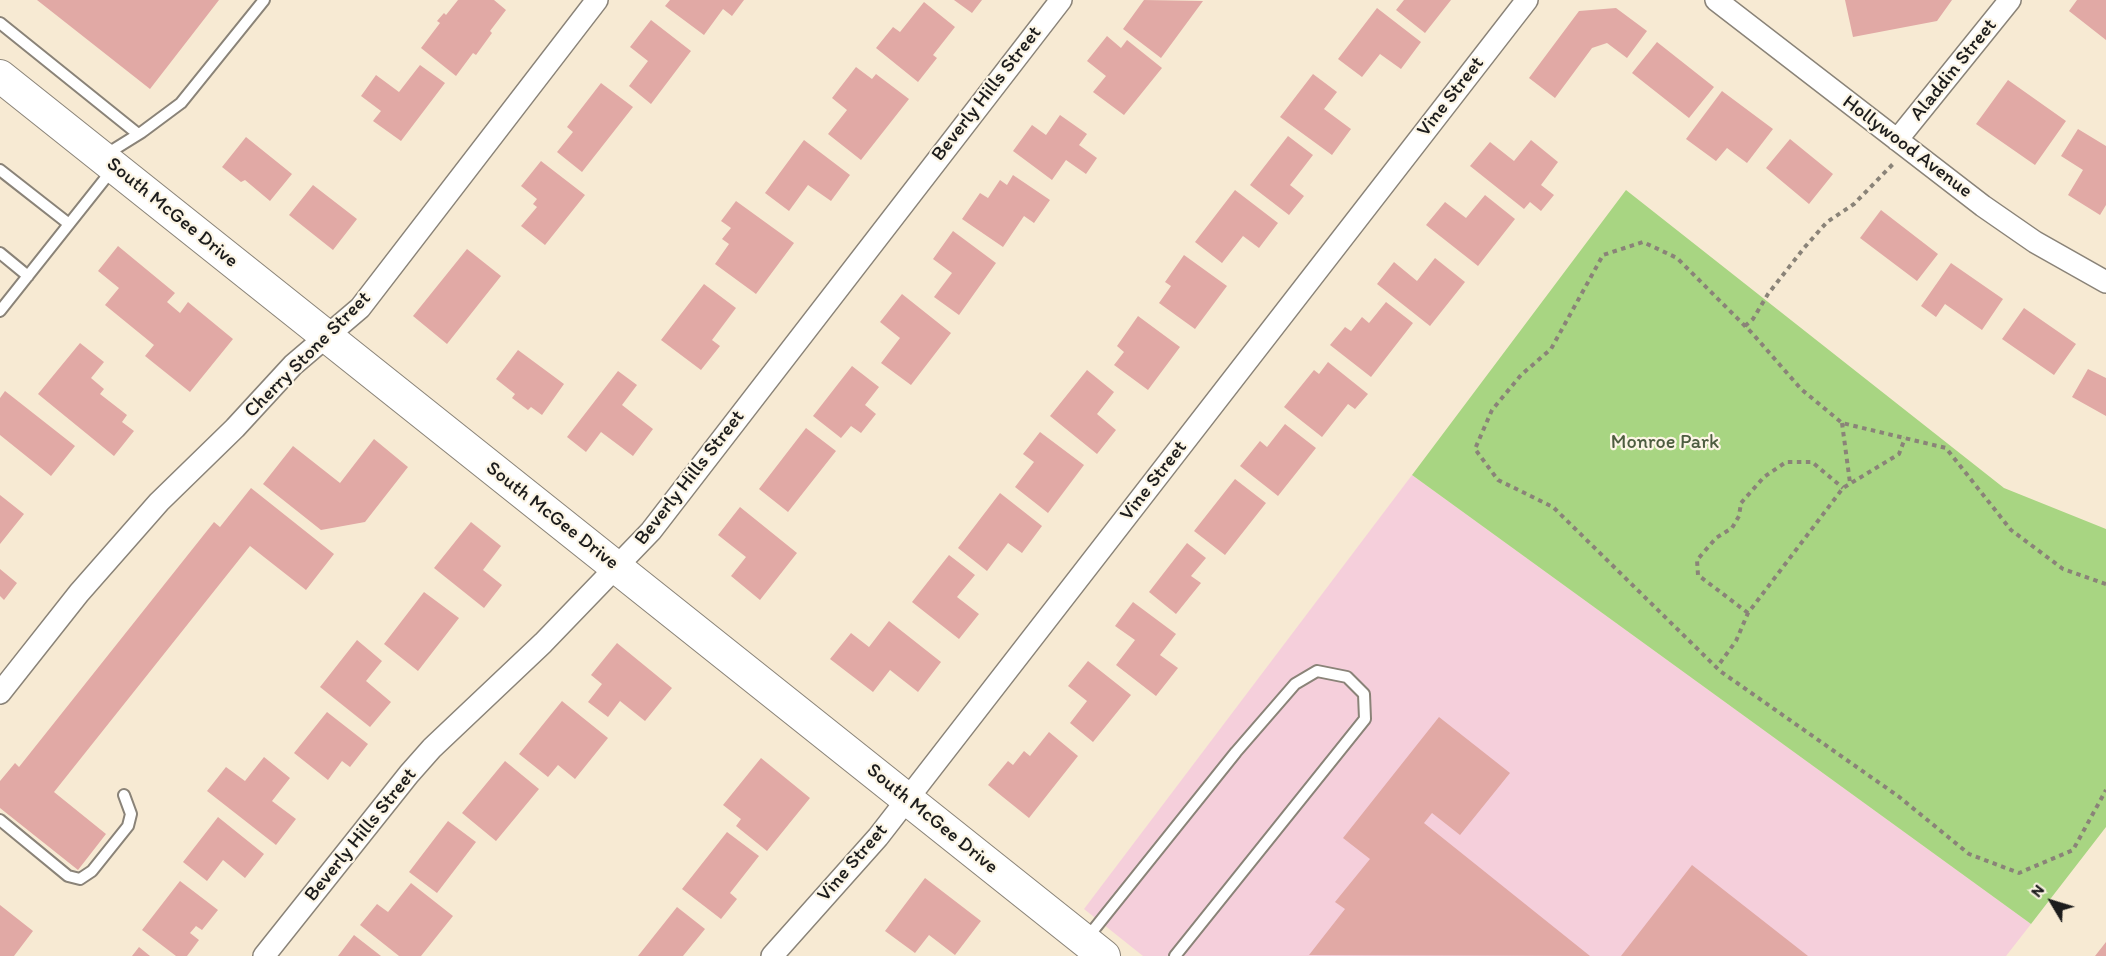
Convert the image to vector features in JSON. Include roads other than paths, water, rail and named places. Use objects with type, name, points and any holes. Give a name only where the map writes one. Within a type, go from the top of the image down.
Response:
[{"type":"street","name":"Cherry Stone Street","points":[[0,693],[130,533],[178,482],[267,395],[293,365],[360,308],[597,0]]},
{"type":"street","name":"Beverly Hills Street","points":[[264,956],[432,748],[543,643],[651,531],[1061,0]]},
{"type":"street","name":"Vine Street","points":[[772,956],[878,837],[1527,0]]},
{"type":"street","name":"Hollywood Avenue","points":[[1716,0],[1983,206],[2036,242],[2106,282]]},
{"type":"street","name":"Aladdin Street","points":[[1903,144],[2010,0]]},
{"type":"street","name":"South McGee Drive","points":[[0,76],[1095,948]]},
{"type":"lane","points":[[0,310],[69,224],[108,162],[138,134],[181,103],[264,0]]},
{"type":"lane","points":[[0,23],[138,134]]},
{"type":"lane","points":[[0,170],[69,224]]},
{"type":"lane","points":[[0,253],[28,276]]},
{"type":"lane","points":[[1095,948],[1236,752],[1295,684],[1317,671],[1347,677],[1364,694],[1365,719],[1175,956]]},
{"type":"lane","points":[[0,820],[68,876],[80,879],[93,871],[128,826],[131,814],[124,795]]},
{"type":"park label","name":"Monroe Park","points":[[1665,443]]}]
